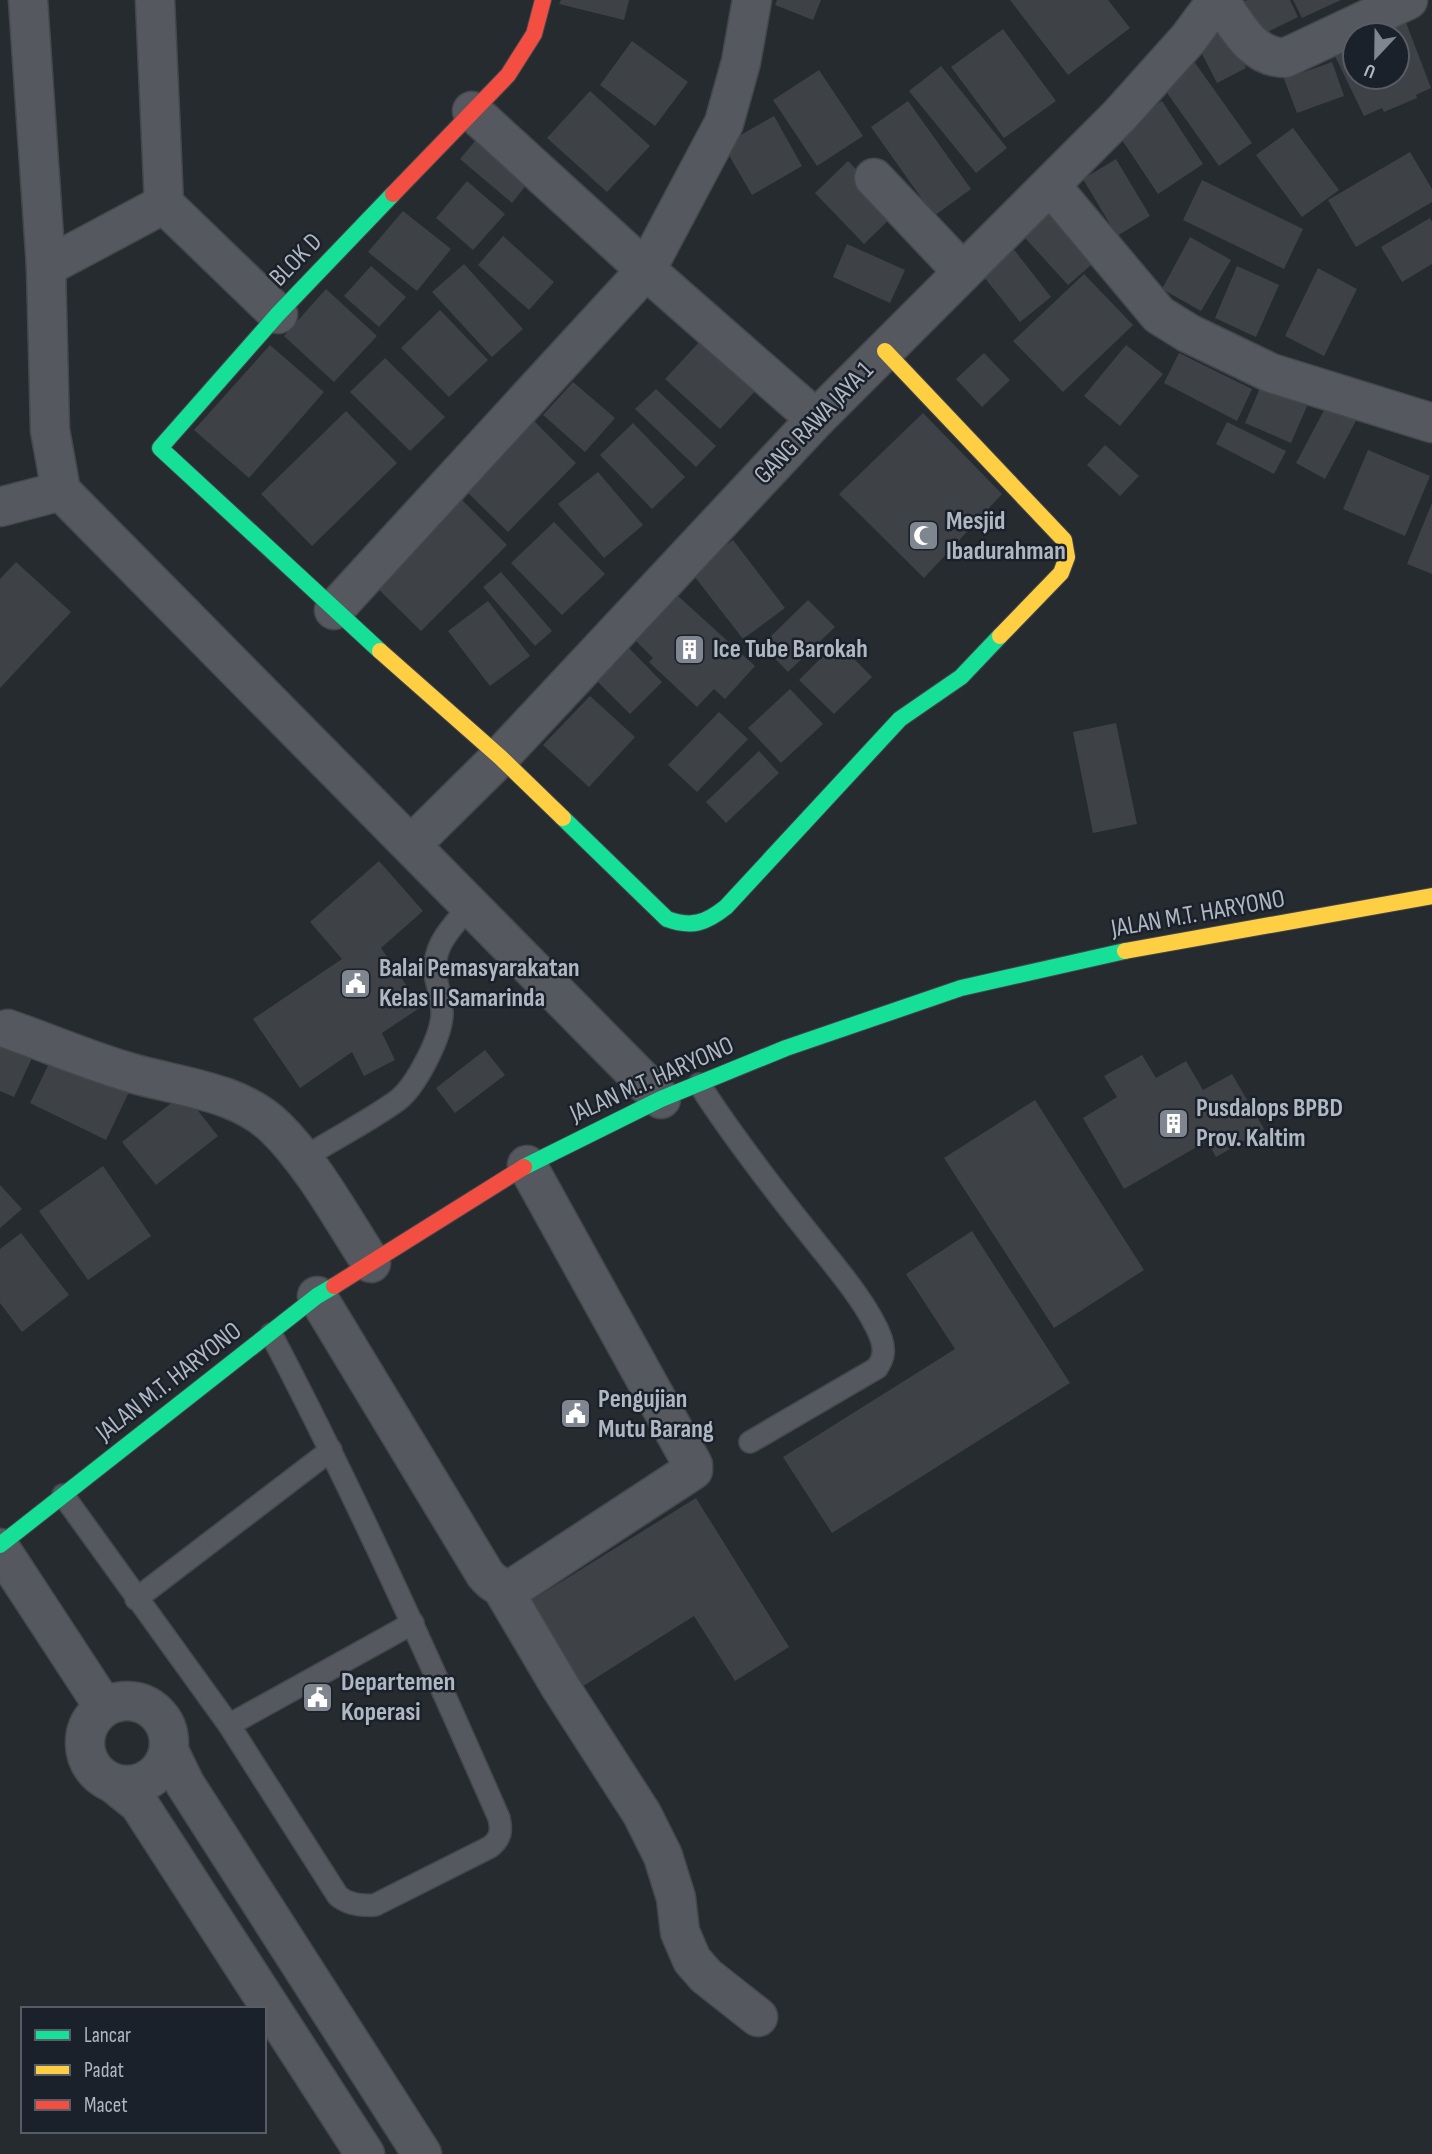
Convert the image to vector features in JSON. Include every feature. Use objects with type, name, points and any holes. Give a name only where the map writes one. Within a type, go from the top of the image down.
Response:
[{"type":"street","points":[[28,0],[46,267],[50,430],[61,491],[661,1099]]},
{"type":"street","points":[[155,0],[164,204],[278,314]]},
{"type":"street","name":"BLOK D","points":[[334,610],[160,448],[278,314],[472,111],[504,83],[522,56],[539,21],[542,0]]},
{"type":"street","points":[[752,0],[741,62],[724,123],[646,270],[334,610],[499,757],[667,919],[685,926],[704,924],[726,907],[900,719],[961,677],[1061,573],[1068,560],[1069,551],[1064,540],[885,351]]},
{"type":"street","points":[[1218,0],[1256,49],[1270,57],[1285,58],[1408,0]]},
{"type":"street","name":"GANG RAWA JAYA 1","points":[[411,845],[499,757],[816,419],[1120,115],[1189,38],[1218,0]]},
{"type":"street","points":[[472,111],[646,270],[816,419]]},
{"type":"street","points":[[874,178],[962,271]]},
{"type":"street","points":[[1051,186],[1158,315],[1188,333],[1271,373],[1432,423]]},
{"type":"street","points":[[46,267],[164,204]]},
{"type":"street","points":[[0,507],[61,491]]},
{"type":"street","name":"JALAN M.T. HARYONO","points":[[0,1547],[317,1296],[527,1165],[661,1099],[786,1048],[961,988],[1123,951],[1432,896]]},
{"type":"street","points":[[8,1029],[127,1072],[211,1093],[250,1108],[276,1127],[302,1158],[371,1263]]},
{"type":"street","points":[[502,1587],[510,1589],[516,1586],[694,1470],[527,1165]]},
{"type":"street","points":[[317,1296],[485,1574],[502,1587],[561,1688],[647,1825],[663,1856],[676,1898],[680,1932],[692,1960],[706,1976],[758,2017]]},
{"type":"street","points":[[0,1547],[104,1707]]},
{"type":"street","points":[[365,2154],[126,1794],[93,1771],[83,1749],[88,1724],[104,1707],[127,1700],[151,1708],[167,1727],[169,1751],[185,1784],[422,2154]]},
{"type":"street","points":[[126,1794],[159,1773],[169,1751]]},
{"type":"lane","points":[[302,1158],[400,1099],[418,1074],[434,1045],[442,1016],[435,972],[441,939],[470,906]]},
{"type":"lane","points":[[699,1084],[764,1177],[847,1283],[873,1321],[884,1349],[883,1360],[877,1368],[750,1443]]},
{"type":"lane","points":[[64,1495],[136,1599],[229,1725],[338,1896],[362,1906],[376,1905],[490,1847],[498,1840],[502,1830],[499,1818],[414,1623],[331,1450],[271,1334]]},
{"type":"lane","points":[[136,1599],[331,1450]]},
{"type":"lane","points":[[229,1725],[414,1623]]},
{"type":"building","points":[[561,0],[629,0],[624,20],[559,4]]},
{"type":"building","points":[[777,0],[821,0],[813,20],[775,5]]},
{"type":"building","points":[[1010,0],[1108,0],[1130,28],[1068,75]]},
{"type":"building","points":[[1247,0],[1290,0],[1298,17],[1255,38],[1238,4]]},
{"type":"building","points":[[1293,0],[1341,0],[1302,18]]},
{"type":"building","points":[[1223,25],[1246,68],[1217,83],[1195,40]]},
{"type":"building","points":[[1003,29],[1056,101],[1004,138],[951,67]]},
{"type":"building","points":[[1411,36],[1431,88],[1416,95],[1417,98],[1384,112],[1382,108],[1364,116],[1352,91],[1411,91]]},
{"type":"building","points":[[632,41],[688,82],[655,126],[600,85]]},
{"type":"building","points":[[1341,51],[1341,68],[1334,54]]},
{"type":"building","points":[[1193,60],[1252,143],[1219,166],[1160,83]]},
{"type":"building","points":[[1332,62],[1344,96],[1297,113],[1284,79]]},
{"type":"building","points":[[941,66],[1007,148],[976,173],[909,91]]},
{"type":"building","points":[[819,70],[863,136],[817,166],[773,100]]},
{"type":"building","points":[[590,91],[650,146],[607,192],[547,138]]},
{"type":"building","points":[[908,101],[971,189],[934,216],[871,127]]},
{"type":"building","points":[[1162,101],[1203,164],[1158,194],[1116,131]]},
{"type":"building","points":[[774,116],[802,166],[752,195],[723,145]]},
{"type":"building","points":[[1293,128],[1339,190],[1302,217],[1256,155]]},
{"type":"building","points":[[480,135],[532,178],[512,203],[460,159]]},
{"type":"building","points":[[1410,152],[1432,189],[1432,202],[1356,247],[1328,200]]},
{"type":"building","points":[[1116,159],[1150,216],[1117,236],[1083,179]]},
{"type":"building","points":[[848,161],[897,212],[864,244],[815,193]]},
{"type":"building","points":[[1202,180],[1303,229],[1284,269],[1183,220]]},
{"type":"building","points":[[467,181],[505,214],[473,250],[436,218]]},
{"type":"building","points":[[1047,201],[1098,259],[1068,285],[1016,228]]},
{"type":"building","points":[[403,211],[451,249],[417,291],[368,252]]},
{"type":"building","points":[[1430,218],[1432,264],[1402,282],[1381,247]]},
{"type":"building","points":[[503,236],[554,282],[529,310],[478,265]]},
{"type":"building","points":[[1190,237],[1231,260],[1201,311],[1162,289]]},
{"type":"building","points":[[1008,242],[1051,297],[1020,322],[976,267]]},
{"type":"building","points":[[847,244],[905,270],[890,303],[833,277]]},
{"type":"building","points":[[464,264],[523,329],[492,357],[432,292]]},
{"type":"building","points":[[371,266],[406,297],[379,327],[344,296]]},
{"type":"building","points":[[1237,266],[1279,285],[1256,337],[1215,318]]},
{"type":"building","points":[[1318,268],[1357,289],[1324,356],[1285,336]]},
{"type":"building","points":[[1084,274],[1133,325],[1063,392],[1013,341]]},
{"type":"building","points":[[326,289],[377,336],[334,382],[284,336]]},
{"type":"building","points":[[440,310],[488,360],[449,397],[401,348]]},
{"type":"building","points":[[703,338],[758,388],[720,429],[665,379]]},
{"type":"building","points":[[270,345],[324,392],[249,478],[194,430]]},
{"type":"building","points":[[1126,345],[1163,374],[1120,426],[1084,396]]},
{"type":"building","points":[[984,353],[1010,380],[982,407],[956,379]]},
{"type":"building","points":[[1179,353],[1252,389],[1237,421],[1164,383]]},
{"type":"building","points":[[385,358],[445,417],[410,451],[350,392]]},
{"type":"building","points":[[573,382],[615,418],[585,452],[543,415]]},
{"type":"building","points":[[1261,386],[1307,406],[1291,443],[1245,423]]},
{"type":"building","points":[[656,389],[716,446],[696,467],[635,409]]},
{"type":"building","points":[[1330,399],[1359,415],[1325,479],[1296,463]]},
{"type":"building","points":[[346,411],[397,463],[312,546],[261,494]]},
{"type":"building","name":"Mesjid Ibadurahman","points":[[923,413],[1002,494],[924,578],[839,494]]},
{"type":"building","points":[[533,420],[576,463],[508,532],[464,489]]},
{"type":"building","points":[[1227,422],[1286,451],[1274,474],[1216,444]]},
{"type":"building","points":[[633,423],[685,477],[652,509],[600,455]]},
{"type":"building","points":[[1105,445],[1139,476],[1120,496],[1087,465]]},
{"type":"building","points":[[1368,450],[1430,476],[1405,536],[1343,509]]},
{"type":"building","points":[[598,472],[643,525],[604,558],[558,504]]},
{"type":"building","points":[[453,491],[507,545],[421,631],[366,577]]},
{"type":"building","points":[[1432,503],[1432,574],[1407,564]]},
{"type":"building","points":[[554,522],[605,574],[562,615],[511,563]]},
{"type":"building","points":[[733,540],[785,608],[743,639],[691,572]]},
{"type":"building","points":[[16,562],[71,612],[0,688],[0,579]]},
{"type":"building","points":[[501,572],[552,631],[535,646],[483,587]]},
{"type":"building","name":"Ice Tube Barokah","points":[[678,596],[755,666],[725,699],[714,689],[697,707],[649,662],[653,658],[635,640]]},
{"type":"building","points":[[808,600],[835,627],[788,672],[762,645]]},
{"type":"building","points":[[488,601],[530,656],[490,686],[448,631]]},
{"type":"building","points":[[837,642],[872,677],[834,714],[799,680]]},
{"type":"building","points":[[624,643],[662,682],[630,714],[591,675]]},
{"type":"building","points":[[790,689],[823,724],[781,763],[748,728]]},
{"type":"building","points":[[590,696],[635,737],[589,787],[543,745]]},
{"type":"building","points":[[719,712],[748,739],[697,792],[668,765]]},
{"type":"building","points":[[1116,723],[1137,824],[1093,833],[1073,732]]},
{"type":"building","points":[[759,751],[779,773],[726,823],[706,802]]},
{"type":"building","name":"Balai Pemasyarakatan Kelas II Samarinda","points":[[379,861],[423,911],[381,948],[421,1007],[382,1033],[395,1060],[364,1076],[352,1052],[300,1088],[253,1019],[342,959],[310,922]]},
{"type":"building","points":[[0,1044],[32,1058],[14,1097],[0,1091]]},
{"type":"building","points":[[485,1050],[505,1075],[455,1113],[436,1088]]},
{"type":"building","points":[[53,1055],[129,1092],[106,1140],[30,1103]]},
{"type":"building","name":"Pusdalops BPBD Prov. Kaltim","points":[[1142,1055],[1156,1078],[1186,1061],[1203,1090],[1232,1074],[1264,1129],[1216,1157],[1207,1141],[1124,1189],[1083,1118],[1117,1097],[1104,1076]]},
{"type":"building","points":[[184,1093],[218,1136],[156,1185],[122,1142]]},
{"type":"building","points":[[1035,1100],[1144,1270],[1054,1328],[944,1158]]},
{"type":"building","points":[[103,1166],[151,1236],[88,1280],[39,1211]]},
{"type":"building","points":[[0,1185],[22,1209],[0,1228]]},
{"type":"building","points":[[972,1231],[1070,1383],[832,1533],[783,1457],[955,1349],[906,1274]]},
{"type":"building","points":[[21,1233],[69,1295],[22,1332],[0,1303],[0,1249]]},
{"type":"building","points":[[696,1498],[789,1647],[735,1681],[694,1616],[580,1688],[527,1603]]},
{"type":"traffic: fast","points":[[380,651],[160,448],[278,314],[393,194]]},
{"type":"traffic: fast","points":[[563,818],[667,919],[684,923],[705,920],[726,907],[900,719],[961,677],[1000,636]]},
{"type":"traffic: fast","points":[[524,1167],[661,1099],[786,1048],[961,988],[1125,951]]},
{"type":"traffic: fast","points":[[0,1545],[317,1296],[334,1286]]},
{"type":"traffic: slow","points":[[885,351],[1064,540],[1067,557],[1061,573],[1000,636]]},
{"type":"traffic: slow","points":[[380,651],[500,757],[563,818]]},
{"type":"traffic: slow","points":[[1125,951],[1432,896]]},
{"type":"traffic: jam","points":[[393,194],[508,75],[534,34],[543,0]]},
{"type":"traffic: jam","points":[[334,1286],[524,1167]]},
{"type":"place","name":"Mesjid Ibadurahman","points":[[923,536]]},
{"type":"place","name":"Ice Tube Barokah","points":[[690,649]]},
{"type":"place","name":"Balai Pemasyarakatan Kelas II Samarinda","points":[[356,983]]},
{"type":"place","name":"Pusdalops BPBD Prov. Kaltim","points":[[1173,1123]]},
{"type":"place","name":"Pengujian Mutu Barang","points":[[575,1414]]},
{"type":"place","name":"Departemen Koperasi","points":[[318,1697]]}]
